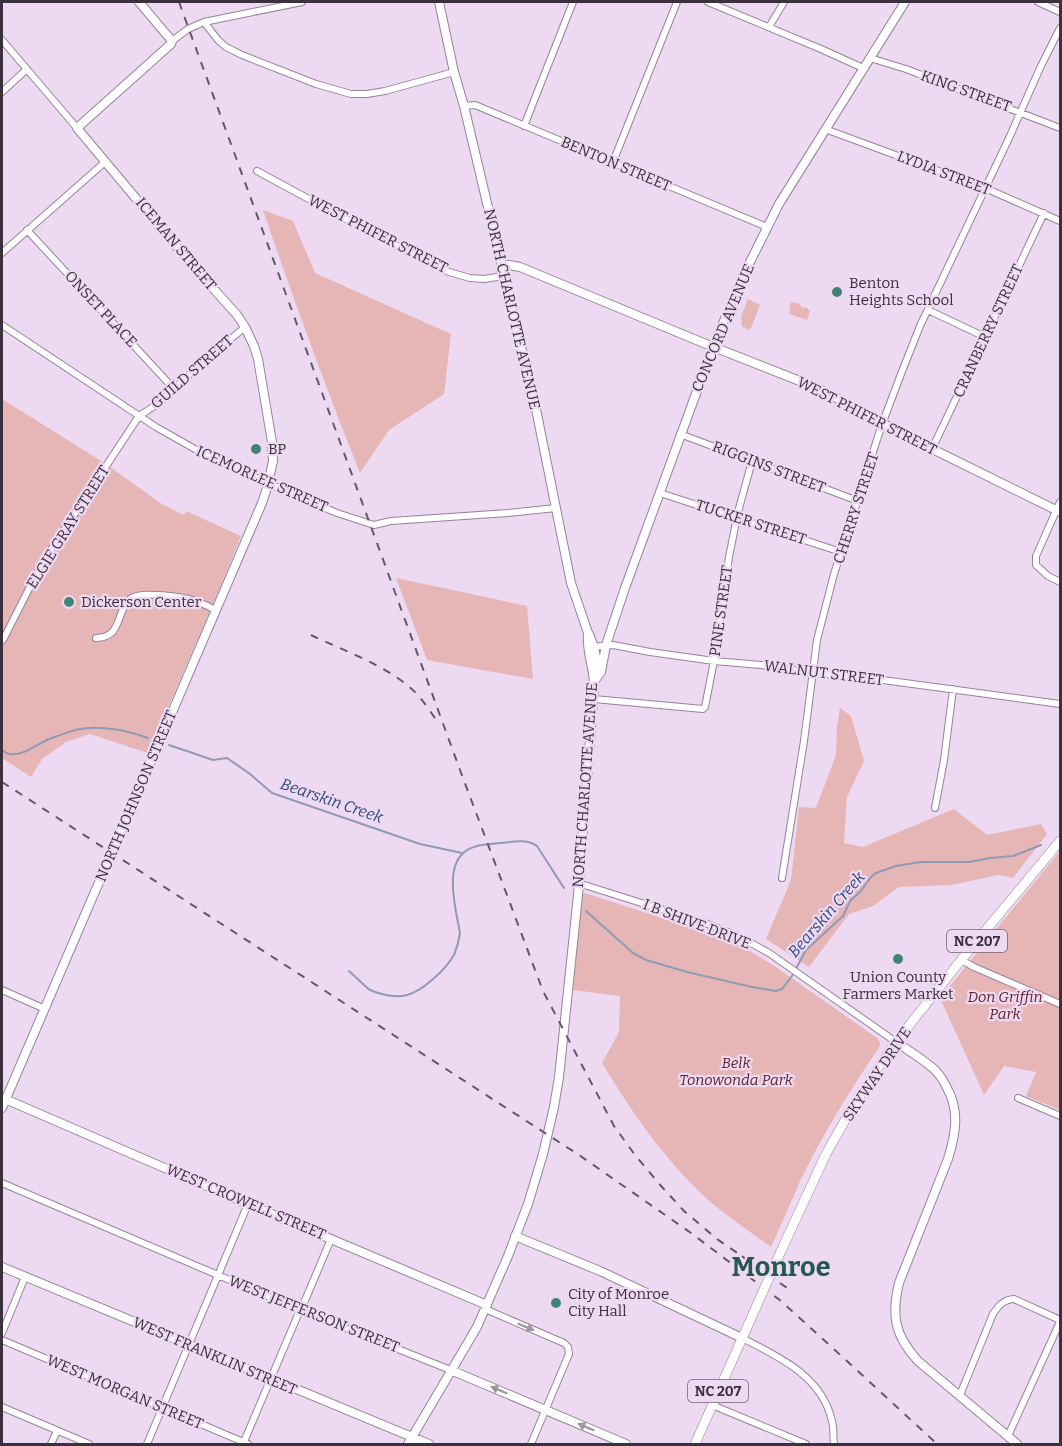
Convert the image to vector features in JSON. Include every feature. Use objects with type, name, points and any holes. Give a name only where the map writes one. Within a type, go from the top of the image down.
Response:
[{"type":"main road","points":[[77,128],[166,50],[171,42],[139,2]]},
{"type":"main road","name":"NORTH CHARLOTTE AVENUE","points":[[439,2],[537,414],[571,582],[591,647]]},
{"type":"main road","name":"CONCORD AVENUE","points":[[595,680],[601,672],[606,645],[625,588],[712,346],[742,278],[779,204],[905,2]]},
{"type":"main road","name":"ICEMAN STREET","points":[[77,128],[237,315],[244,327],[258,359],[272,442],[273,461],[268,483]]},
{"type":"main road","name":"WEST PHIFER STREET","points":[[502,266],[520,267],[815,387],[932,449],[1059,508]]},
{"type":"main road","name":"NORTH JOHNSON STREET","points":[[3,1104],[262,503],[268,483]]},
{"type":"main road","points":[[591,647],[598,669],[595,680]]},
{"type":"main road","name":"NORTH CHARLOTTE AVENUE","points":[[410,1441],[477,1327],[528,1204],[543,1154],[559,1077],[595,680]]},
{"type":"main road","name":"SKYWAY DRIVE","points":[[742,1338],[801,1205],[826,1154],[862,1092],[896,1042],[1060,841]]},
{"type":"main road","points":[[896,1042],[935,1070],[951,1094],[957,1117],[955,1139],[899,1283],[895,1304],[897,1328],[902,1340],[913,1355],[1017,1444]]},
{"type":"main road","name":"WEST CROWELL STREET","points":[[3,1104],[248,1204],[486,1307]]},
{"type":"main road","points":[[515,1236],[600,1271],[742,1338]]},
{"type":"main road","name":"WEST FRANKLIN STREET","points":[[2,1267],[270,1379],[410,1441],[429,1444]]},
{"type":"main road","name":"NC 207","points":[[695,1444],[742,1338]]},
{"type":"main road","name":"WEST JEFFERSON STREET","points":[[453,1371],[546,1410],[610,1441],[626,1444]]},
{"type":"street","points":[[171,42],[188,29],[204,22],[302,2]]},
{"type":"street","points":[[524,126],[573,2]]},
{"type":"street","points":[[613,162],[677,2]]},
{"type":"street","points":[[708,2],[863,68]]},
{"type":"street","points":[[769,27],[784,2]]},
{"type":"street","points":[[1038,2],[1060,12]]},
{"type":"street","points":[[204,22],[218,40],[231,49],[274,68],[340,92],[367,94],[385,91],[454,72]]},
{"type":"street","name":"CHERRY STREET","points":[[782,878],[817,640],[841,552],[901,374],[928,310],[1060,28]]},
{"type":"street","name":"ICEMAN STREET","points":[[2,40],[77,128]]},
{"type":"street","name":"KING STREET","points":[[870,58],[906,69],[1060,128]]},
{"type":"street","points":[[2,92],[27,69]]},
{"type":"street","name":"BENTON STREET","points":[[464,106],[475,105],[767,227]]},
{"type":"street","name":"LYDIA STREET","points":[[825,129],[985,188],[1060,221]]},
{"type":"street","points":[[2,253],[105,162]]},
{"type":"street","name":"WEST PHIFER STREET","points":[[257,171],[449,272],[470,278],[484,279],[504,276]]},
{"type":"street","name":"CRANBERRY STREET","points":[[932,449],[1044,213]]},
{"type":"street","name":"ONSET PLACE","points":[[27,230],[174,389]]},
{"type":"street","points":[[928,310],[985,337]]},
{"type":"street","name":"ICEMORLEE STREET","points":[[2,326],[140,416],[202,453],[338,513],[374,525],[391,521],[556,508]]},
{"type":"street","name":"GUILD STREET","points":[[140,416],[159,403],[244,327]]},
{"type":"street","name":"ELGIE GRAY STREET","points":[[3,640],[41,565],[140,416]]},
{"type":"street","name":"RIGGINS STREET","points":[[680,434],[858,501]]},
{"type":"street","name":"PINE STREET","points":[[594,699],[703,709],[706,705],[736,518],[752,461]]},
{"type":"street","name":"TUCKER STREET","points":[[660,493],[841,552]]},
{"type":"street","points":[[1059,508],[1036,556],[1036,566],[1060,582]]},
{"type":"street","points":[[96,638],[102,638],[113,632],[127,602],[137,595],[186,598],[215,610]]},
{"type":"street","name":"WALNUT STREET","points":[[591,647],[606,645],[714,661],[868,678],[1060,704]]},
{"type":"street","points":[[935,808],[953,689]]},
{"type":"street","name":"I B SHIVE DRIVE","points":[[578,883],[725,931],[754,945],[896,1042]]},
{"type":"street","points":[[961,960],[1060,1004]]},
{"type":"street","points":[[2,990],[45,1009]]},
{"type":"street","points":[[1018,1098],[1060,1116]]},
{"type":"street","name":"WEST JEFFERSON STREET","points":[[2,1184],[301,1310],[453,1371]]},
{"type":"street","points":[[147,1444],[248,1204]]},
{"type":"street","points":[[245,1444],[270,1379],[331,1239]]},
{"type":"street","points":[[2,1333],[25,1277]]},
{"type":"street","points":[[960,1395],[993,1314],[1006,1300],[1014,1299],[1060,1321],[1008,1436]]},
{"type":"street","name":"WEST CROWELL STREET","points":[[486,1307],[566,1345],[569,1354],[546,1410]]},
{"type":"street","points":[[742,1338],[789,1363],[807,1377],[825,1401],[832,1421],[834,1444]]},
{"type":"street","name":"WEST MORGAN STREET","points":[[2,1340],[245,1444]]},
{"type":"street","points":[[712,1405],[806,1444]]},
{"type":"street","points":[[2,1407],[89,1444]]},
{"type":"street","points":[[531,1444],[546,1410]]},
{"type":"street","points":[[51,1444],[57,1431]]},
{"type":"green space","points":[[263,210],[293,221],[315,273],[451,334],[444,394],[389,430],[360,473],[334,408]]},
{"type":"green space","points":[[748,299],[760,305],[751,328],[748,330],[742,326],[741,316]]},
{"type":"green space","points":[[792,302],[810,311],[807,320],[789,314]]},
{"type":"green space","points":[[2,399],[103,462],[162,504],[184,515],[186,511],[241,536],[148,753],[90,734],[66,742],[42,759],[31,777],[2,758]]},
{"type":"green space","points":[[396,578],[527,606],[533,679],[427,660]]},
{"type":"green space","points":[[840,708],[851,716],[864,761],[847,797],[844,843],[863,847],[954,809],[987,835],[1041,824],[1047,834],[1013,878],[998,875],[952,885],[899,887],[873,906],[849,914],[809,967],[766,939],[791,880],[799,807],[816,808],[836,755]]},
{"type":"green space","name":"Don Griffin Park","points":[[1060,851],[1060,1110],[1026,1096],[1036,1072],[1004,1066],[984,1095],[940,998]]},
{"type":"green space","name":"Belk Tonowonda Park","points":[[585,893],[723,938],[743,947],[773,965],[879,1041],[879,1048],[837,1112],[809,1162],[771,1247],[713,1204],[676,1167],[637,1116],[602,1063],[619,1032],[620,996],[573,990],[582,894]]},
{"type":"waterway","name":"Bearskin Creek","points":[[2,750],[9,754],[20,753],[49,739],[89,728],[115,729],[148,738]]},
{"type":"waterway","name":"Bearskin Creek","points":[[169,745],[213,760],[227,758],[272,793],[420,844],[462,853]]},
{"type":"waterway","name":"Bearskin Creek","points":[[349,971],[370,990],[384,995],[398,996],[413,993],[440,973],[454,955],[460,933],[453,896],[454,870],[458,859],[465,851],[477,846],[519,841],[533,844],[537,846],[564,888]]},
{"type":"waterway","name":"Bearskin Creek","points":[[586,911],[633,953],[646,960],[687,972],[776,991],[782,989],[792,976],[806,950],[843,916],[850,901],[876,873],[896,866],[921,862],[969,862],[1013,856],[1041,845]]},
{"type":"railway","points":[[179,2],[543,991],[614,1126],[635,1155],[684,1211],[717,1239],[759,1268],[737,1253]]},
{"type":"railway","points":[[311,635],[373,663],[396,677],[415,693],[437,721]]},
{"type":"railway","points":[[2,782],[579,1155],[691,1233],[781,1301],[937,1444]]},
{"type":"railway","points":[[780,1283],[790,1290]]},
{"type":"place","name":"Benton Heights School","points":[[837,292]]},
{"type":"place","name":"BP","points":[[256,449]]},
{"type":"place","name":"Dickerson Center","points":[[69,602]]},
{"type":"place","name":"Union County Farmers Market","points":[[898,959]]},
{"type":"place","name":"City of Monroe City Hall","points":[[556,1303]]},
{"type":"district","name":"Monroe","points":[[781,1267]]}]
